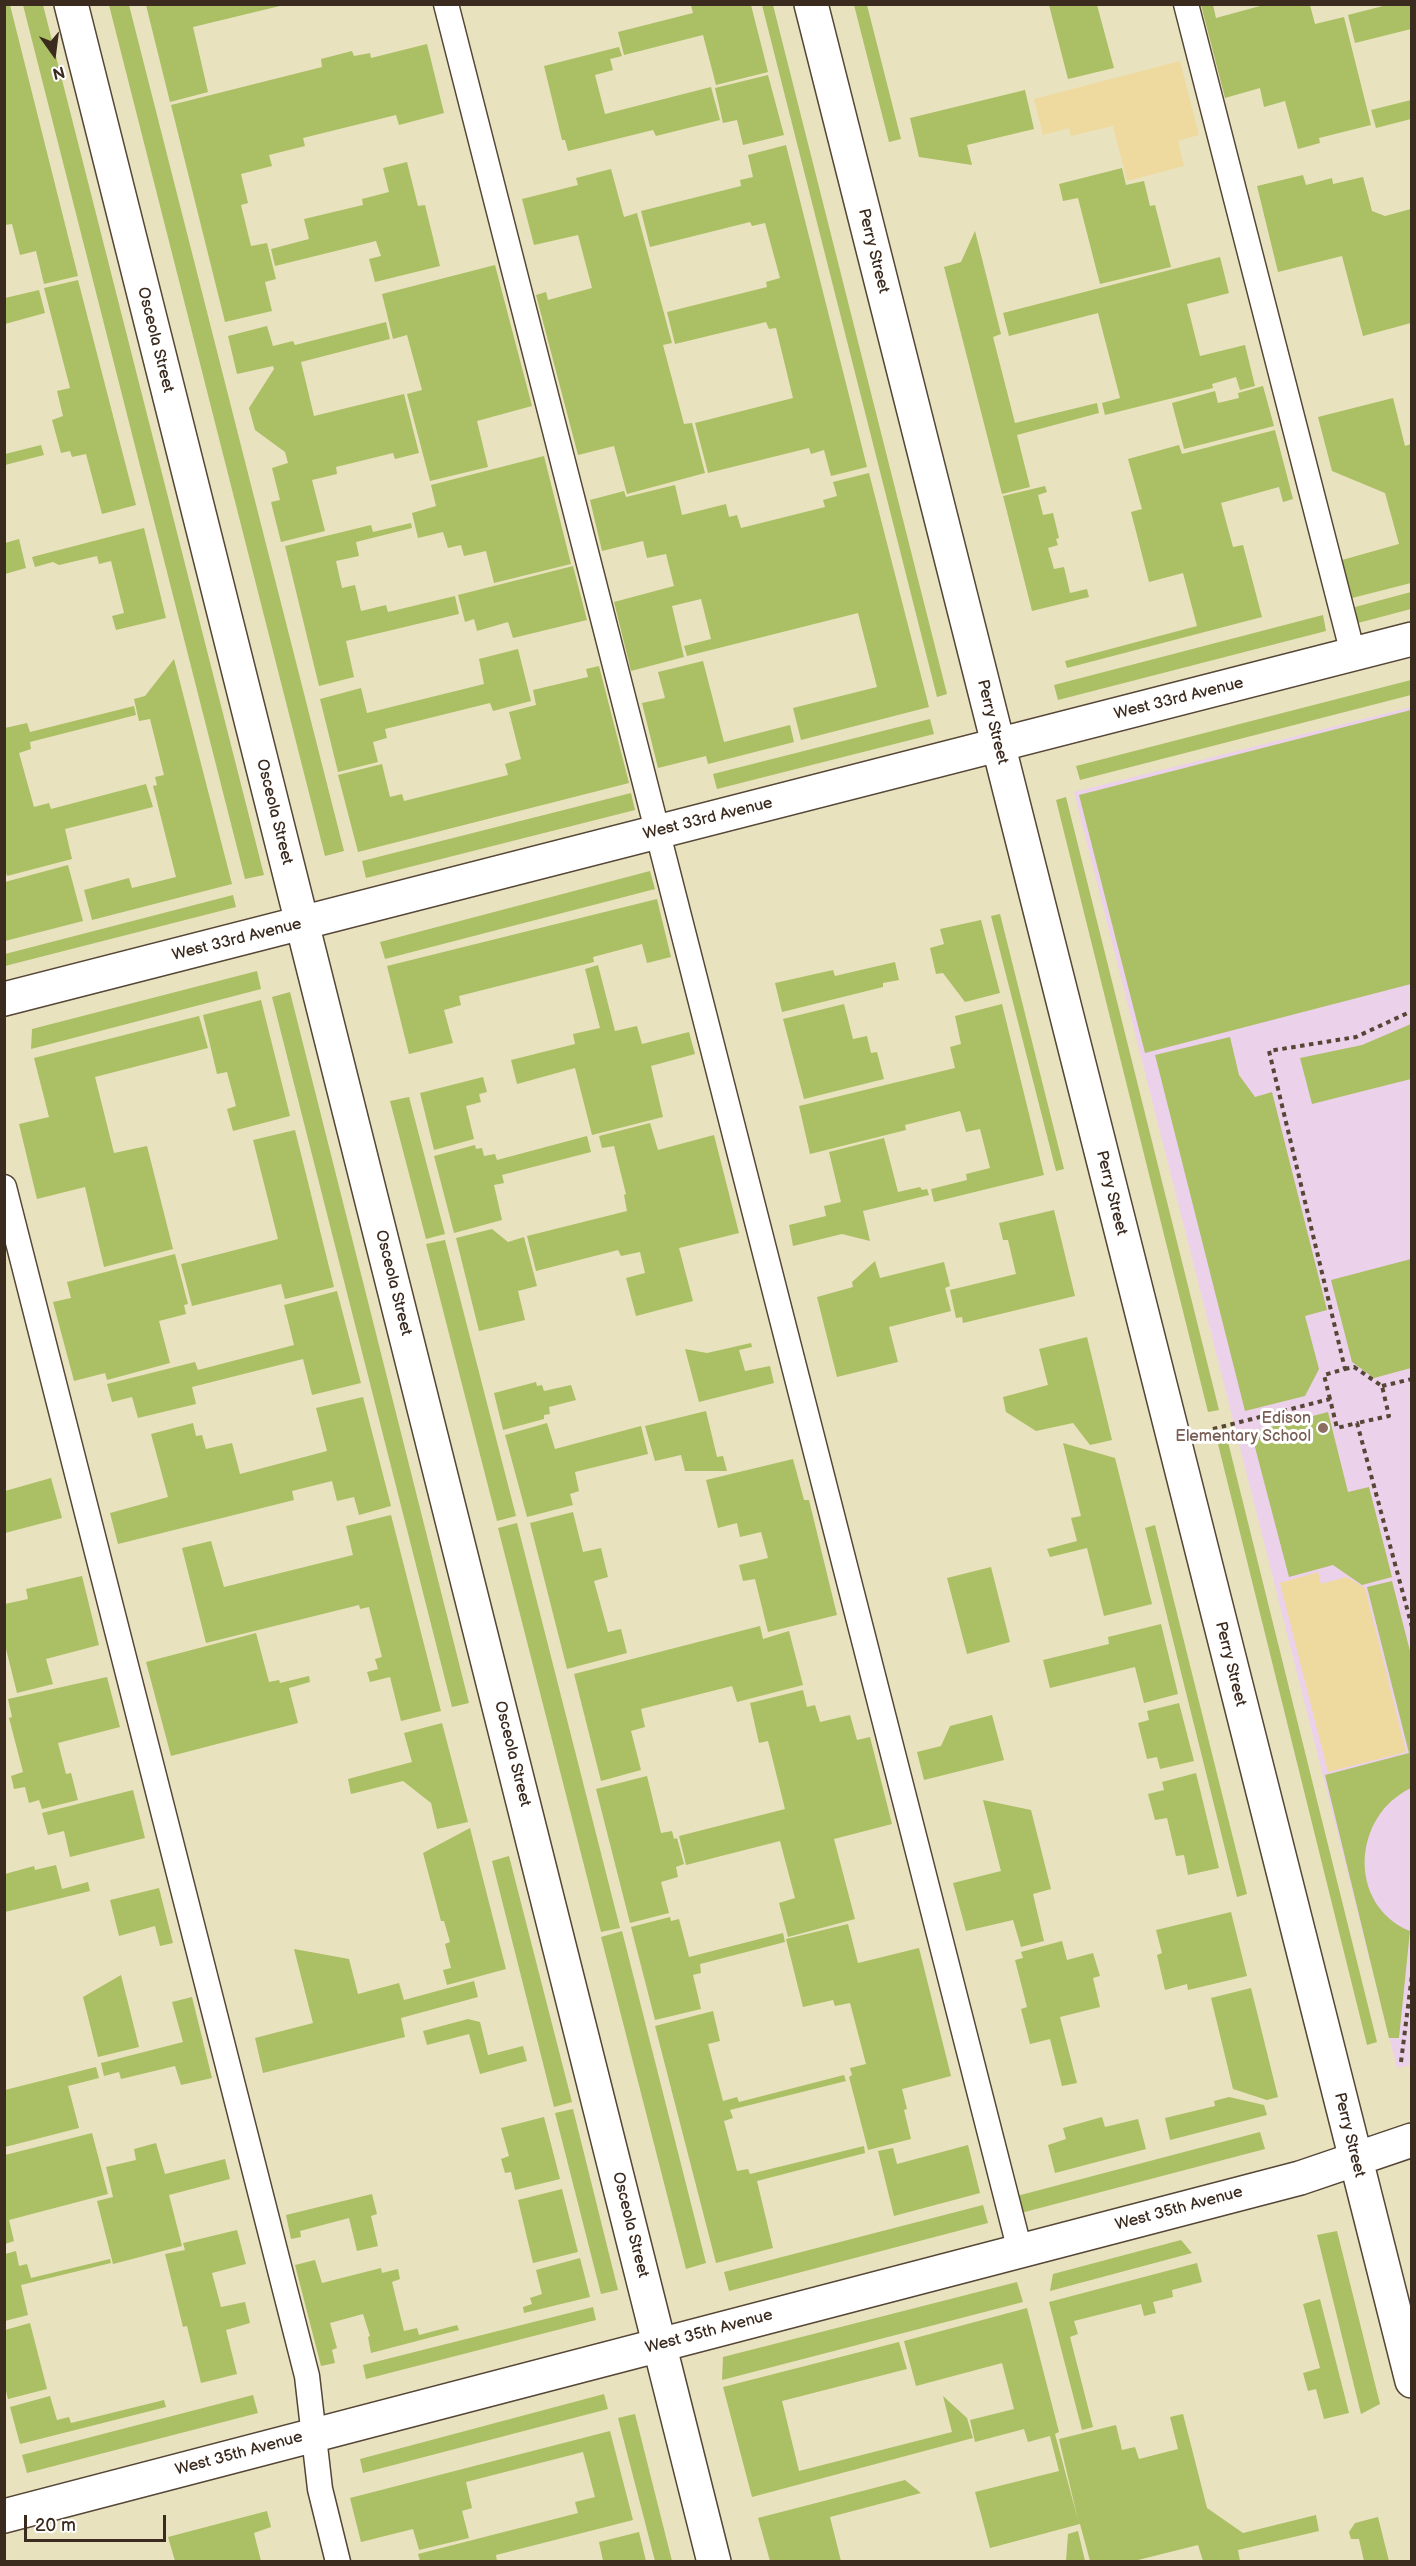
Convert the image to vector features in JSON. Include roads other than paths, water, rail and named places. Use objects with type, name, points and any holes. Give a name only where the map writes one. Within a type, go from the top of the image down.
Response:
[{"type":"street","name":"Osceola Street","points":[[71,4],[714,2562]]},
{"type":"street","name":"Perry Street","points":[[811,4],[1412,2381]]},
{"type":"street","name":"West 33rd Avenue","points":[[4,999],[1412,639]]},
{"type":"street","name":"West 35th Avenue","points":[[4,2516],[1300,2178],[1412,2140]]},
{"type":"lane","points":[[446,4],[1020,2250]]},
{"type":"lane","points":[[1186,4],[1353,654]]},
{"type":"lane","points":[[4,1187],[307,2376],[320,2489],[338,2562]]},
{"type":"place","name":"Edison Elementary School","points":[[1323,1428]]}]
